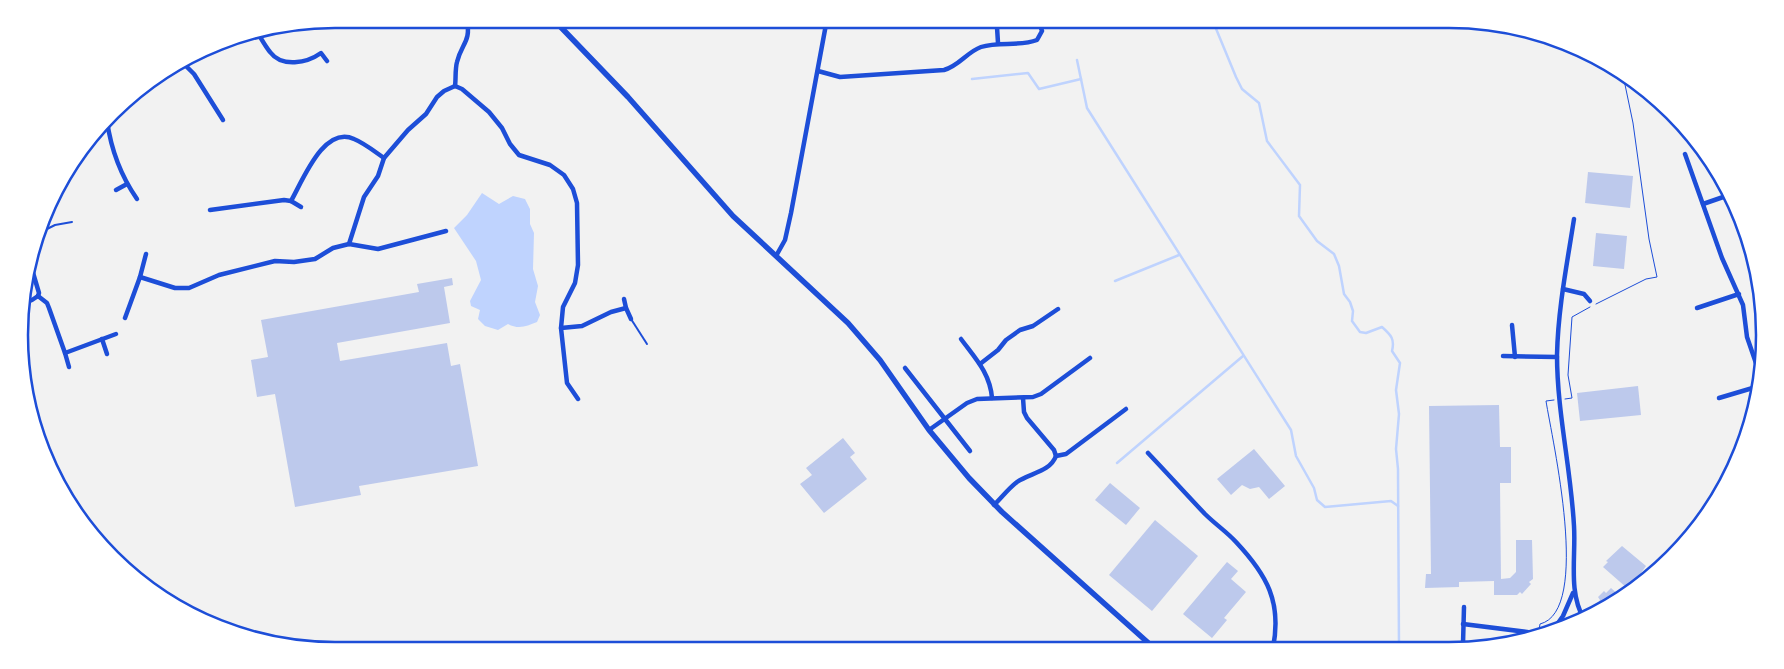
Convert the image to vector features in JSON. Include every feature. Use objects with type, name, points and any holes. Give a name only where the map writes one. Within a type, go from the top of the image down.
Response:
[{"type":"main road","points":[[562,28],[628,97],[734,216],[848,323],[880,360],[954,462],[994,505],[1147,642]]},
{"type":"street","points":[[455,86],[458,61],[466,44],[468,28]]},
{"type":"street","points":[[776,256],[783,245],[788,230],[825,28]]},
{"type":"street","points":[[998,28],[998,43]]},
{"type":"street","points":[[818,71],[840,77],[944,70],[952,67],[976,49],[998,43],[1037,40],[1042,31],[1041,28]]},
{"type":"street","points":[[260,37],[270,54],[282,62],[312,60],[321,53],[327,61]]},
{"type":"street","points":[[186,66],[194,74],[223,120]]},
{"type":"street","points":[[349,244],[364,197],[378,176],[384,158],[408,130],[426,114],[437,97],[455,86],[462,89],[489,112],[502,128],[510,144],[519,155],[550,165],[564,175],[573,188],[577,203],[578,265],[575,283],[563,308],[561,328],[567,383],[578,399]]},
{"type":"street","points":[[108,127],[117,160],[127,184],[137,199]]},
{"type":"street","points":[[291,201],[326,143],[338,136],[353,138],[384,158]]},
{"type":"street","points":[[1685,154],[1722,258],[1739,294],[1744,312],[1746,337],[1755,362]]},
{"type":"street","points":[[116,190],[127,184]]},
{"type":"street","points":[[1703,204],[1724,197]]},
{"type":"street","points":[[210,210],[284,200],[291,201],[301,207]]},
{"type":"street","points":[[1574,219],[1558,330],[1557,357],[1574,524],[1574,592],[1580,612]]},
{"type":"street","points":[[140,277],[175,288],[188,288],[219,275],[275,261],[294,262],[315,259],[334,248],[349,244],[378,249],[446,231]]},
{"type":"street","points":[[125,318],[146,254]]},
{"type":"street","points":[[33,275],[38,296],[47,303],[69,367]]},
{"type":"street","points":[[1563,290],[1584,294],[1590,301]]},
{"type":"street","points":[[1697,308],[1739,294]]},
{"type":"street","points":[[29,301],[38,296]]},
{"type":"street","points":[[624,299],[631,319]]},
{"type":"street","points":[[561,328],[582,326],[611,312],[626,308]]},
{"type":"street","points":[[980,364],[998,350],[1006,340],[1020,330],[1033,326],[1058,308]]},
{"type":"street","points":[[1512,325],[1515,357]]},
{"type":"street","points":[[65,353],[116,334]]},
{"type":"street","points":[[102,339],[107,354]]},
{"type":"street","points":[[961,339],[980,364],[991,384],[992,398]]},
{"type":"street","points":[[1503,356],[1557,357]]},
{"type":"street","points":[[929,430],[967,403],[977,399],[1037,396],[1050,389],[1090,358]]},
{"type":"street","points":[[906,368],[970,451]]},
{"type":"street","points":[[1719,398],[1752,388]]},
{"type":"street","points":[[994,505],[1017,482],[1047,468],[1056,456],[1054,450],[1027,418],[1024,412],[1023,398]]},
{"type":"street","points":[[1056,456],[1066,454],[1126,409]]},
{"type":"street","points":[[1148,453],[1206,515],[1236,541],[1257,566],[1268,583],[1275,607],[1274,642]]},
{"type":"street","points":[[1560,621],[1574,592]]},
{"type":"street","points":[[1463,641],[1464,606]]},
{"type":"street","points":[[1463,624],[1526,632]]},
{"type":"lane","points":[[46,229],[55,225],[72,222]]},
{"type":"lane","points":[[631,319],[647,344]]},
{"type":"path","points":[[1565,398],[1572,398],[1568,375],[1572,317],[1646,279],[1657,277],[1649,239],[1633,123],[1625,82]]},
{"type":"path","points":[[1539,627],[1540,624],[1550,620],[1563,597],[1566,565],[1567,528],[1546,401],[1554,400]]},
{"type":"water","points":[[482,193],[499,204],[513,196],[525,199],[530,209],[530,224],[534,233],[533,269],[538,286],[535,302],[540,315],[537,322],[530,325],[519,327],[508,324],[498,330],[485,326],[478,319],[480,310],[471,306],[470,301],[481,280],[476,261],[454,228],[467,215]]},
{"type":"building","points":[[1588,172],[1633,176],[1630,208],[1585,203]]},
{"type":"building","points":[[1596,233],[1627,236],[1624,269],[1593,266]]},
{"type":"building","points":[[452,278],[453,285],[444,287],[450,323],[337,343],[340,361],[447,343],[451,366],[460,364],[478,466],[359,486],[361,495],[295,507],[275,394],[257,397],[251,360],[268,357],[261,320],[419,292],[417,284]]},
{"type":"building","points":[[1638,386],[1641,415],[1580,421],[1577,393]]},
{"type":"building","points":[[1499,405],[1500,447],[1511,447],[1511,483],[1500,483],[1501,579],[1510,578],[1516,572],[1516,540],[1532,540],[1533,579],[1529,582],[1531,584],[1522,594],[1520,592],[1517,595],[1494,595],[1494,581],[1459,582],[1459,587],[1425,588],[1426,574],[1431,574],[1429,406]]},
{"type":"building","points":[[843,438],[855,453],[850,457],[867,479],[824,513],[800,484],[812,475],[806,468]]},
{"type":"building","points":[[1254,449],[1285,486],[1269,499],[1259,487],[1250,489],[1242,485],[1231,495],[1217,479]]},
{"type":"building","points":[[1110,483],[1140,508],[1126,525],[1095,500]]},
{"type":"building","points":[[1155,520],[1198,556],[1152,611],[1109,575]]},
{"type":"building","points":[[1622,546],[1646,566],[1639,575],[1625,586],[1603,567],[1608,562],[1606,561]]},
{"type":"building","points":[[1227,562],[1238,571],[1231,579],[1246,592],[1224,618],[1227,620],[1212,638],[1183,614]]},
{"type":"building","points":[[1611,588],[1616,592],[1598,603],[1600,600],[1598,597],[1604,591],[1606,593]]},
{"type":"waterway","points":[[1216,28],[1242,89],[1259,103],[1267,141],[1300,185],[1299,216],[1317,241],[1334,254],[1339,266],[1344,294],[1350,302],[1353,311],[1352,321],[1360,332],[1366,333],[1382,327],[1388,332],[1392,338],[1392,351],[1400,363],[1396,390],[1399,414],[1396,449],[1398,469],[1399,642]]},
{"type":"waterway","points":[[1077,60],[1087,108],[1291,430],[1296,456],[1314,488],[1317,500],[1325,507],[1391,501],[1398,506]]},
{"type":"waterway","points":[[972,79],[1028,73],[1039,89],[1081,79]]},
{"type":"waterway","points":[[1115,281],[1179,255]]},
{"type":"waterway","points":[[1117,463],[1243,356]]}]
